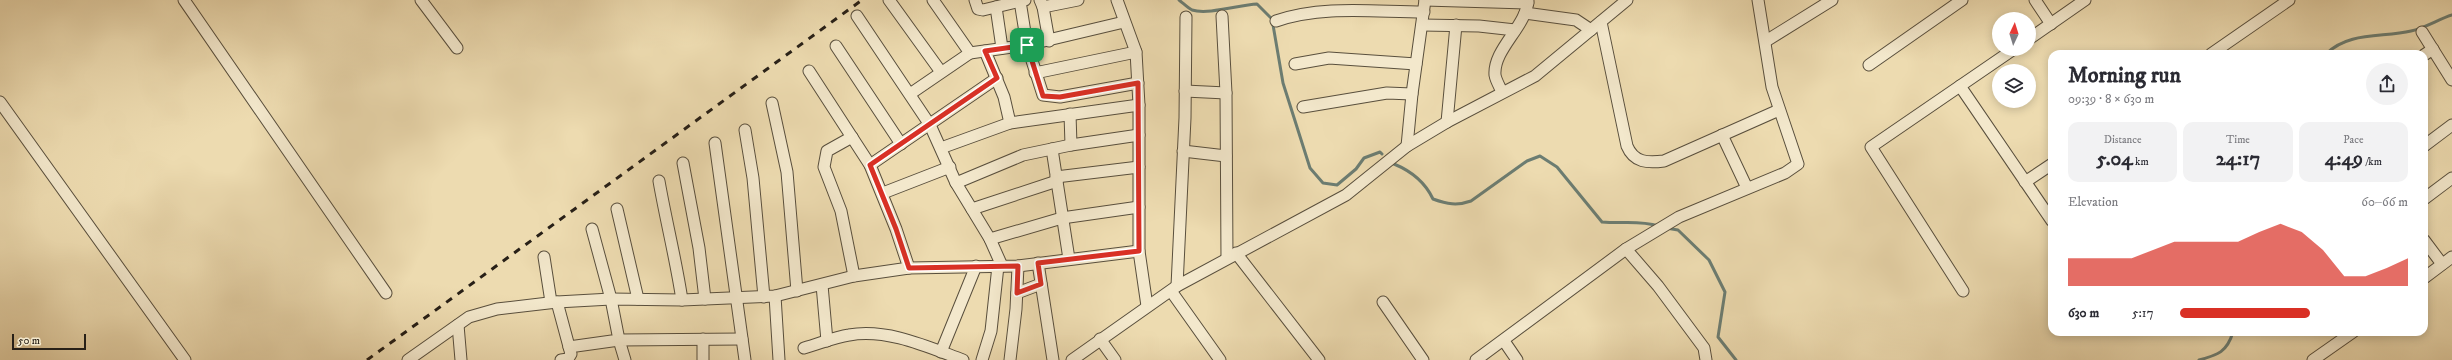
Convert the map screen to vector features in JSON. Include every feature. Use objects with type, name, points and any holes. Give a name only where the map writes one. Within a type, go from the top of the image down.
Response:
[{"type":"street","points":[[184,0],[386,293]]},
{"type":"street","points":[[421,0],[457,48]]},
{"type":"street","points":[[889,0],[942,72]]},
{"type":"street","points":[[933,0],[970,53]]},
{"type":"street","points":[[975,0],[978,9],[983,10],[1008,2],[1023,1],[1027,45],[1040,93],[1049,97],[1138,83]]},
{"type":"street","points":[[1049,41],[1041,4],[1078,0]]},
{"type":"street","points":[[1117,0],[1136,52],[1139,105],[1139,251],[1147,306]]},
{"type":"street","points":[[1407,146],[1412,94],[1425,0],[1527,5],[1576,20],[1591,30]]},
{"type":"street","points":[[1072,360],[1147,306],[1174,289],[1232,255],[1286,229],[1346,195],[1407,146],[1447,122],[1535,76],[1627,0]]},
{"type":"street","points":[[1476,360],[1504,341],[1626,249],[1679,217],[1785,173],[1798,164],[1772,87],[1766,41],[1758,0]]},
{"type":"street","points":[[1766,41],[1832,0]]},
{"type":"street","points":[[1869,65],[1962,0]]},
{"type":"street","points":[[2035,0],[2051,24]]},
{"type":"street","points":[[2036,34],[2085,0]]},
{"type":"street","points":[[2216,50],[2288,0]]},
{"type":"street","points":[[1502,92],[1495,77],[1496,65],[1527,5]]},
{"type":"street","points":[[996,7],[1002,48]]},
{"type":"street","points":[[1276,21],[1296,14],[1330,10],[1424,12]]},
{"type":"street","points":[[858,16],[930,125],[956,183],[990,239],[1000,266],[991,331],[982,360]]},
{"type":"street","points":[[1222,16],[1226,93],[1226,156],[1232,255],[1319,360]]},
{"type":"street","points":[[1186,18],[1183,151],[1174,289],[1220,360]]},
{"type":"street","points":[[910,94],[970,53],[1049,41],[1124,22]]},
{"type":"street","points":[[1601,22],[1631,155],[1637,160],[1649,163],[1664,161],[1779,110]]},
{"type":"street","points":[[1422,25],[1456,25],[1515,30]]},
{"type":"street","points":[[1447,122],[1456,25]]},
{"type":"street","points":[[2422,32],[2427,50]]},
{"type":"street","points":[[836,46],[902,144]]},
{"type":"street","points":[[985,51],[997,78],[1010,123]]},
{"type":"street","points":[[1035,73],[1136,52]]},
{"type":"street","points":[[2428,52],[2452,80]]},
{"type":"street","points":[[1963,291],[1871,148],[2004,56]]},
{"type":"street","points":[[1295,64],[1329,58],[1416,64]]},
{"type":"street","points":[[809,71],[870,165],[883,193],[909,268]]},
{"type":"street","points":[[870,165],[997,78]]},
{"type":"street","points":[[1960,86],[2048,215]]},
{"type":"street","points":[[1185,92],[1226,93]]},
{"type":"street","points":[[1303,107],[1387,93],[1412,94]]},
{"type":"street","points":[[0,102],[185,360]]},
{"type":"street","points":[[772,103],[787,172],[796,291]]},
{"type":"street","points":[[941,148],[1010,123],[1139,105]]},
{"type":"street","points":[[1070,114],[1071,145]]},
{"type":"street","points":[[2428,143],[2452,125]]},
{"type":"street","points":[[745,130],[779,360]]},
{"type":"street","points":[[956,183],[1023,155],[1071,145],[1139,135]]},
{"type":"street","points":[[1722,135],[1747,188]]},
{"type":"street","points":[[852,137],[827,151],[824,167],[841,211],[854,276]]},
{"type":"street","points":[[715,143],[745,360]]},
{"type":"street","points":[[1052,149],[1069,259]]},
{"type":"street","points":[[1183,151],[1226,156]]},
{"type":"street","points":[[683,163],[699,248],[706,299]]},
{"type":"street","points":[[883,193],[950,167]]},
{"type":"street","points":[[972,209],[1057,179],[1139,167]]},
{"type":"street","points":[[2025,182],[2048,167]]},
{"type":"street","points":[[2428,196],[2452,178]]},
{"type":"street","points":[[659,181],[666,223],[676,257],[682,300]]},
{"type":"street","points":[[990,239],[1062,218],[1139,207]]},
{"type":"street","points":[[617,209],[638,299]]},
{"type":"street","points":[[592,229],[611,299],[619,340],[625,360]]},
{"type":"street","points":[[2428,245],[2442,264]]},
{"type":"street","points":[[1626,249],[1658,286],[1704,348],[1706,360]]},
{"type":"street","points":[[408,360],[425,355],[469,317],[497,309],[554,302],[611,299],[682,300],[769,297],[854,276],[909,268],[1018,266],[1139,251]]},
{"type":"street","points":[[544,257],[554,302],[569,347],[570,357],[561,360]]},
{"type":"street","points":[[2428,275],[2452,257]]},
{"type":"street","points":[[1038,263],[1053,360]]},
{"type":"street","points":[[941,352],[976,266]]},
{"type":"street","points":[[1010,360],[1017,293],[1018,266]]},
{"type":"street","points":[[1017,293],[1041,284]]},
{"type":"street","points":[[822,285],[827,341]]},
{"type":"street","points":[[1383,302],[1421,360]]},
{"type":"street","points":[[458,325],[461,360]]},
{"type":"street","points":[[804,348],[849,334],[881,335],[916,343],[963,360]]},
{"type":"street","points":[[2313,360],[2346,336]]},
{"type":"street","points":[[703,339],[704,360]]},
{"type":"street","points":[[569,347],[619,340],[742,339]]},
{"type":"street","points":[[1100,339],[1115,360]]},
{"type":"street","points":[[1504,341],[1518,360]]},
{"type":"waterway","points":[[1179,0],[1190,9],[1199,11],[1215,11],[1257,4],[1272,19],[1283,83],[1310,168],[1323,183],[1337,185],[1356,169],[1364,158],[1380,152],[1382,154]]},
{"type":"waterway","points":[[2331,50],[2356,38],[2411,31],[2452,15]]},
{"type":"waterway","points":[[1394,164],[1406,170],[1422,182],[1433,199],[1457,204],[1471,201],[1527,161],[1540,156],[1557,167],[1602,222],[1638,223],[1659,226]]},
{"type":"waterway","points":[[1666,228],[1678,230],[1709,260],[1725,292],[1718,337],[1736,360]]},
{"type":"waterway","points":[[2199,360],[2221,352],[2228,344],[2232,336]]},
{"type":"railway","points":[[367,360],[862,0]]},
{"type":"route","points":[[1027,45],[1040,93],[1043,96],[1060,97],[1138,83],[1139,251],[1038,263],[1041,284],[1017,293],[1018,266],[909,268],[883,193],[870,165],[997,78],[985,51],[1027,45]]}]
